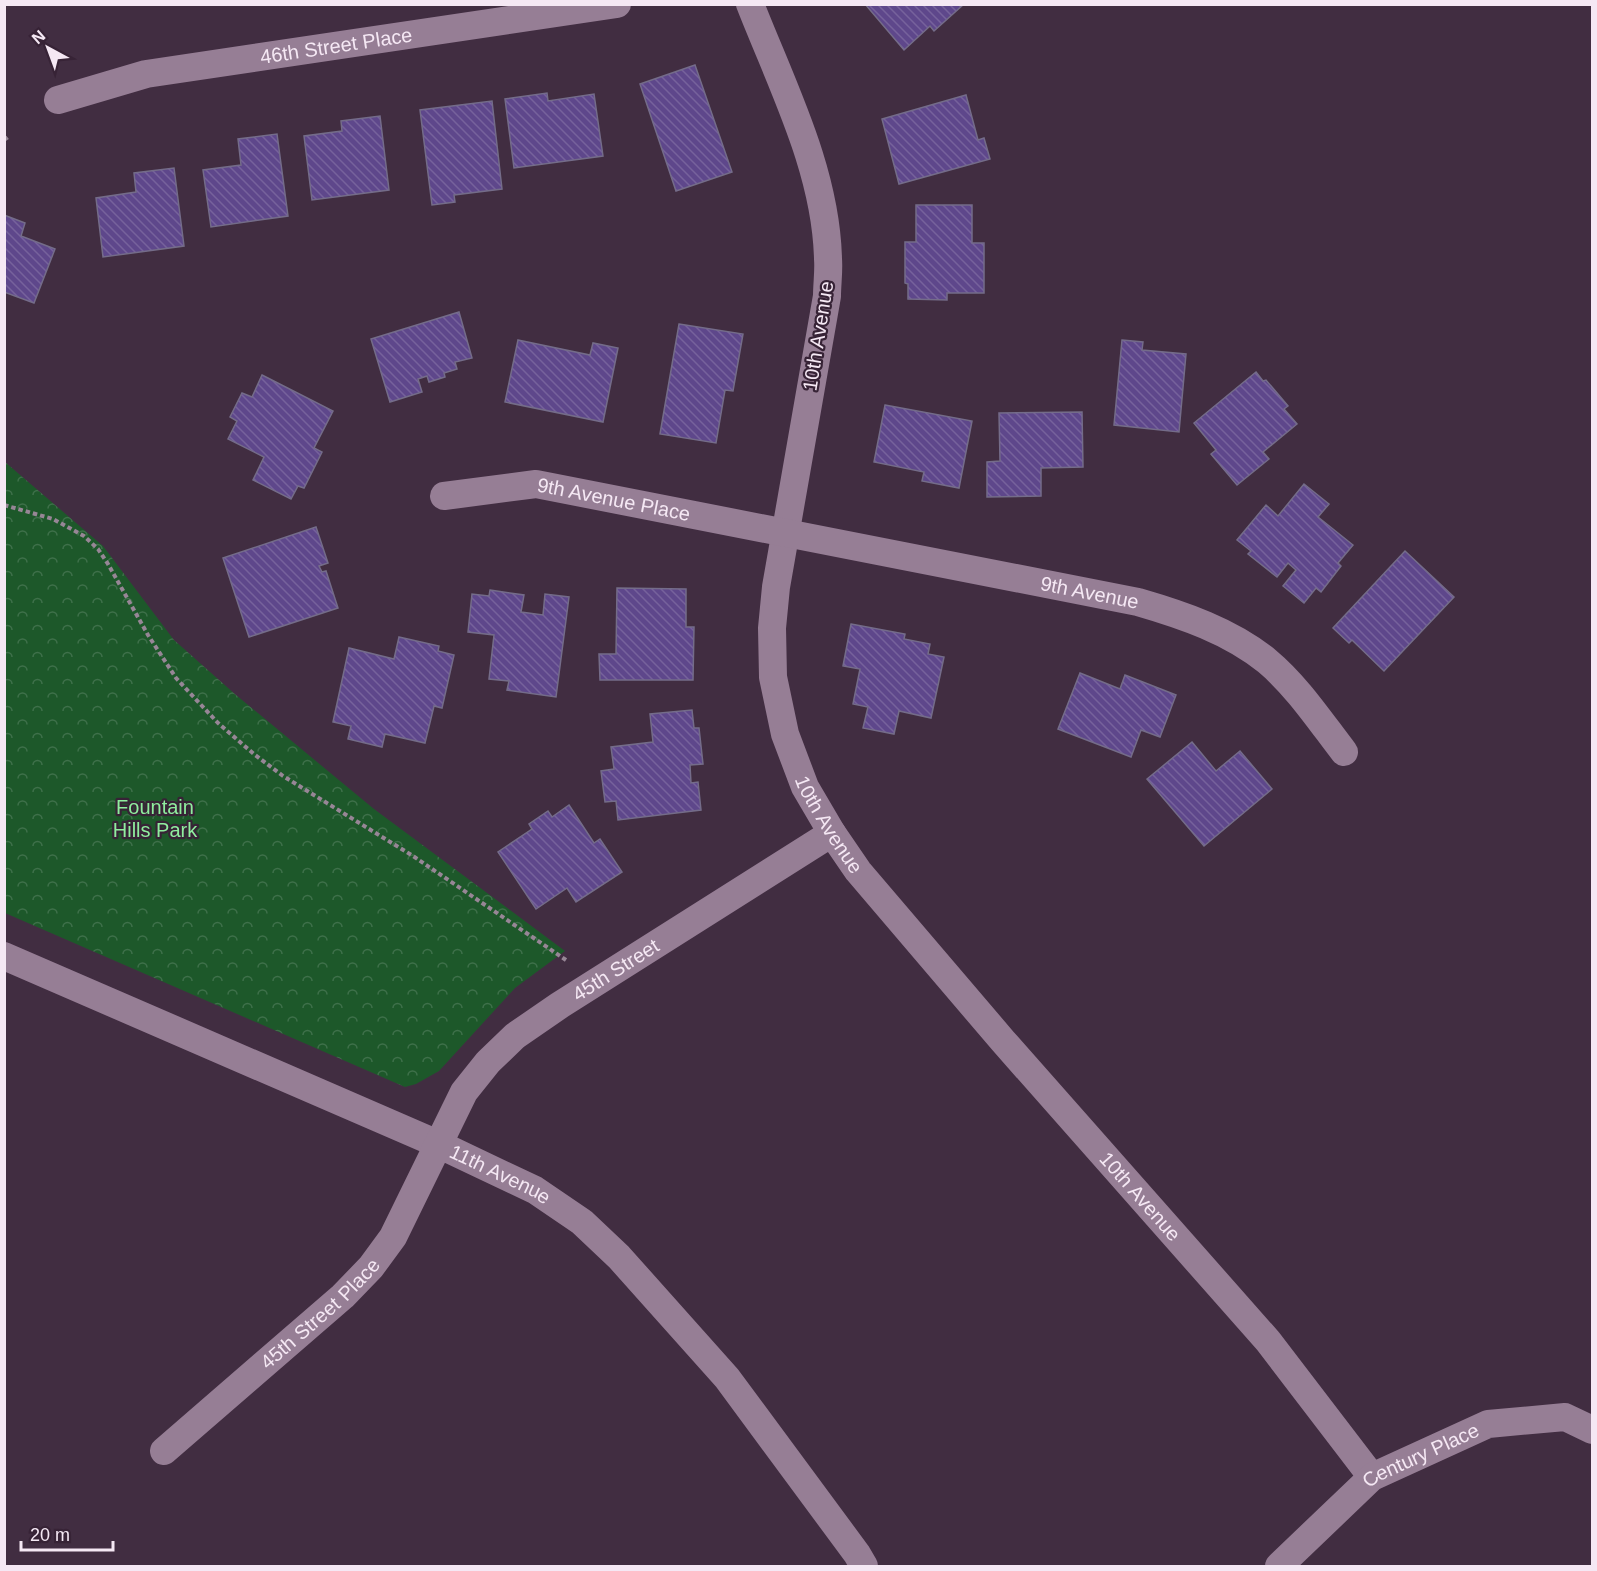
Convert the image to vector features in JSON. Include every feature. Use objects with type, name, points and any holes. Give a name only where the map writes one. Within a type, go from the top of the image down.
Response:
[{"type":"street","name":"46th Street Place","points":[[58,100],[146,74],[617,4]]},
{"type":"street","name":"10th Avenue","points":[[750,4],[805,141],[816,177],[828,259],[827,296],[776,587],[772,628],[773,678],[785,734],[805,788],[858,871],[1268,1341],[1372,1477]]},
{"type":"street","name":"9th Avenue Place","points":[[444,496],[536,484],[785,533]]},
{"type":"street","name":"9th Avenue","points":[[785,533],[1138,602],[1186,616],[1231,638],[1267,661],[1298,693],[1344,752]]},
{"type":"street","name":"45th Street","points":[[438,1144],[464,1092],[488,1062],[515,1036],[832,832]]},
{"type":"street","name":"11th Avenue","points":[[4,956],[438,1144],[535,1190],[582,1222],[619,1257],[727,1378],[855,1562]]},
{"type":"street","name":"45th Street Place","points":[[164,1451],[343,1296],[371,1267],[393,1237],[438,1144]]},
{"type":"street","name":"Century Place","points":[[1279,1566],[1372,1477],[1488,1424],[1565,1418],[1593,1430]]},
{"type":"path","points":[[4,505],[53,519],[84,536],[108,564],[148,635],[176,678],[218,723],[255,754],[283,776],[413,856],[566,960]]},
{"type":"green space","name":"Fountain Hills Park","points":[[5,462],[103,546],[174,640],[236,695],[374,809],[565,951],[515,988],[439,1071],[416,1084],[405,1087],[5,913]]},
{"type":"building","points":[[865,4],[964,4],[934,31],[930,26],[904,50]]},
{"type":"building","points":[[695,65],[732,172],[676,191],[640,84]]},
{"type":"building","points":[[547,93],[548,101],[594,94],[603,156],[514,168],[505,99]]},
{"type":"building","points":[[966,95],[978,140],[984,138],[990,159],[899,184],[882,119]]},
{"type":"building","points":[[492,101],[502,189],[454,195],[455,202],[432,205],[420,110]]},
{"type":"building","points":[[380,116],[389,190],[312,200],[304,136],[342,131],[341,121]]},
{"type":"building","points":[[277,134],[288,216],[211,227],[203,170],[241,165],[238,139]]},
{"type":"building","points":[[174,168],[184,246],[103,257],[96,198],[136,192],[134,173]]},
{"type":"building","points":[[916,205],[972,205],[972,243],[984,243],[984,293],[947,293],[947,300],[908,299],[908,284],[905,283],[905,242],[916,242]]},
{"type":"building","points":[[4,215],[25,223],[21,236],[55,249],[34,303],[4,292]]},
{"type":"building","points":[[459,312],[472,358],[455,362],[457,369],[444,373],[445,377],[429,382],[427,376],[418,379],[422,392],[390,402],[371,339]]},
{"type":"building","points":[[679,324],[743,334],[733,391],[725,390],[716,443],[660,434]]},
{"type":"building","points":[[518,340],[590,355],[593,343],[618,348],[603,422],[505,402]]},
{"type":"building","points":[[1122,340],[1143,342],[1142,350],[1186,354],[1179,432],[1114,425]]},
{"type":"building","points":[[1256,372],[1288,406],[1284,409],[1297,424],[1263,452],[1269,459],[1237,485],[1211,454],[1216,450],[1194,423]]},
{"type":"building","points":[[262,375],[333,411],[314,448],[322,452],[304,488],[298,486],[291,499],[253,480],[264,457],[228,439],[237,421],[230,417],[242,393],[252,397]]},
{"type":"building","points":[[885,405],[972,421],[959,488],[922,481],[924,472],[874,462]]},
{"type":"building","points":[[1082,412],[1083,467],[1041,468],[1041,496],[987,497],[987,462],[1000,461],[999,413]]},
{"type":"building","points":[[1304,484],[1329,504],[1318,517],[1353,545],[1338,563],[1341,566],[1321,592],[1316,588],[1304,603],[1283,586],[1296,570],[1288,563],[1277,577],[1248,554],[1251,551],[1237,540],[1266,505],[1278,516]]},
{"type":"building","points":[[316,527],[328,563],[319,566],[322,572],[326,571],[338,608],[249,637],[223,558]]},
{"type":"building","points":[[1405,551],[1454,597],[1384,671],[1352,640],[1349,643],[1333,628]]},
{"type":"building","points":[[617,588],[686,589],[686,627],[694,627],[693,680],[600,680],[599,654],[616,654]]},
{"type":"building","points":[[490,590],[524,595],[521,612],[543,615],[545,594],[569,597],[556,697],[507,690],[509,681],[489,679],[494,635],[468,632],[472,594],[489,596]]},
{"type":"building","points":[[851,624],[905,634],[904,639],[930,644],[928,654],[944,657],[931,718],[899,711],[894,734],[863,728],[868,707],[853,704],[860,669],[843,666]]},
{"type":"building","points":[[399,637],[439,646],[438,651],[454,655],[442,708],[434,706],[425,743],[385,734],[382,747],[348,739],[351,726],[333,722],[349,648],[394,659]]},
{"type":"building","points":[[1080,673],[1120,689],[1125,675],[1176,695],[1160,737],[1141,730],[1131,757],[1058,729]]},
{"type":"building","points":[[692,710],[694,728],[699,728],[703,764],[690,765],[691,783],[698,782],[701,810],[618,820],[616,801],[605,802],[601,771],[614,769],[611,747],[653,742],[650,714]]},
{"type":"building","points":[[1192,742],[1216,771],[1240,751],[1272,789],[1204,846],[1147,779]]},
{"type":"building","points":[[569,805],[594,843],[600,839],[622,872],[576,902],[567,888],[536,909],[498,852],[532,829],[529,824],[548,811],[552,817]]}]
